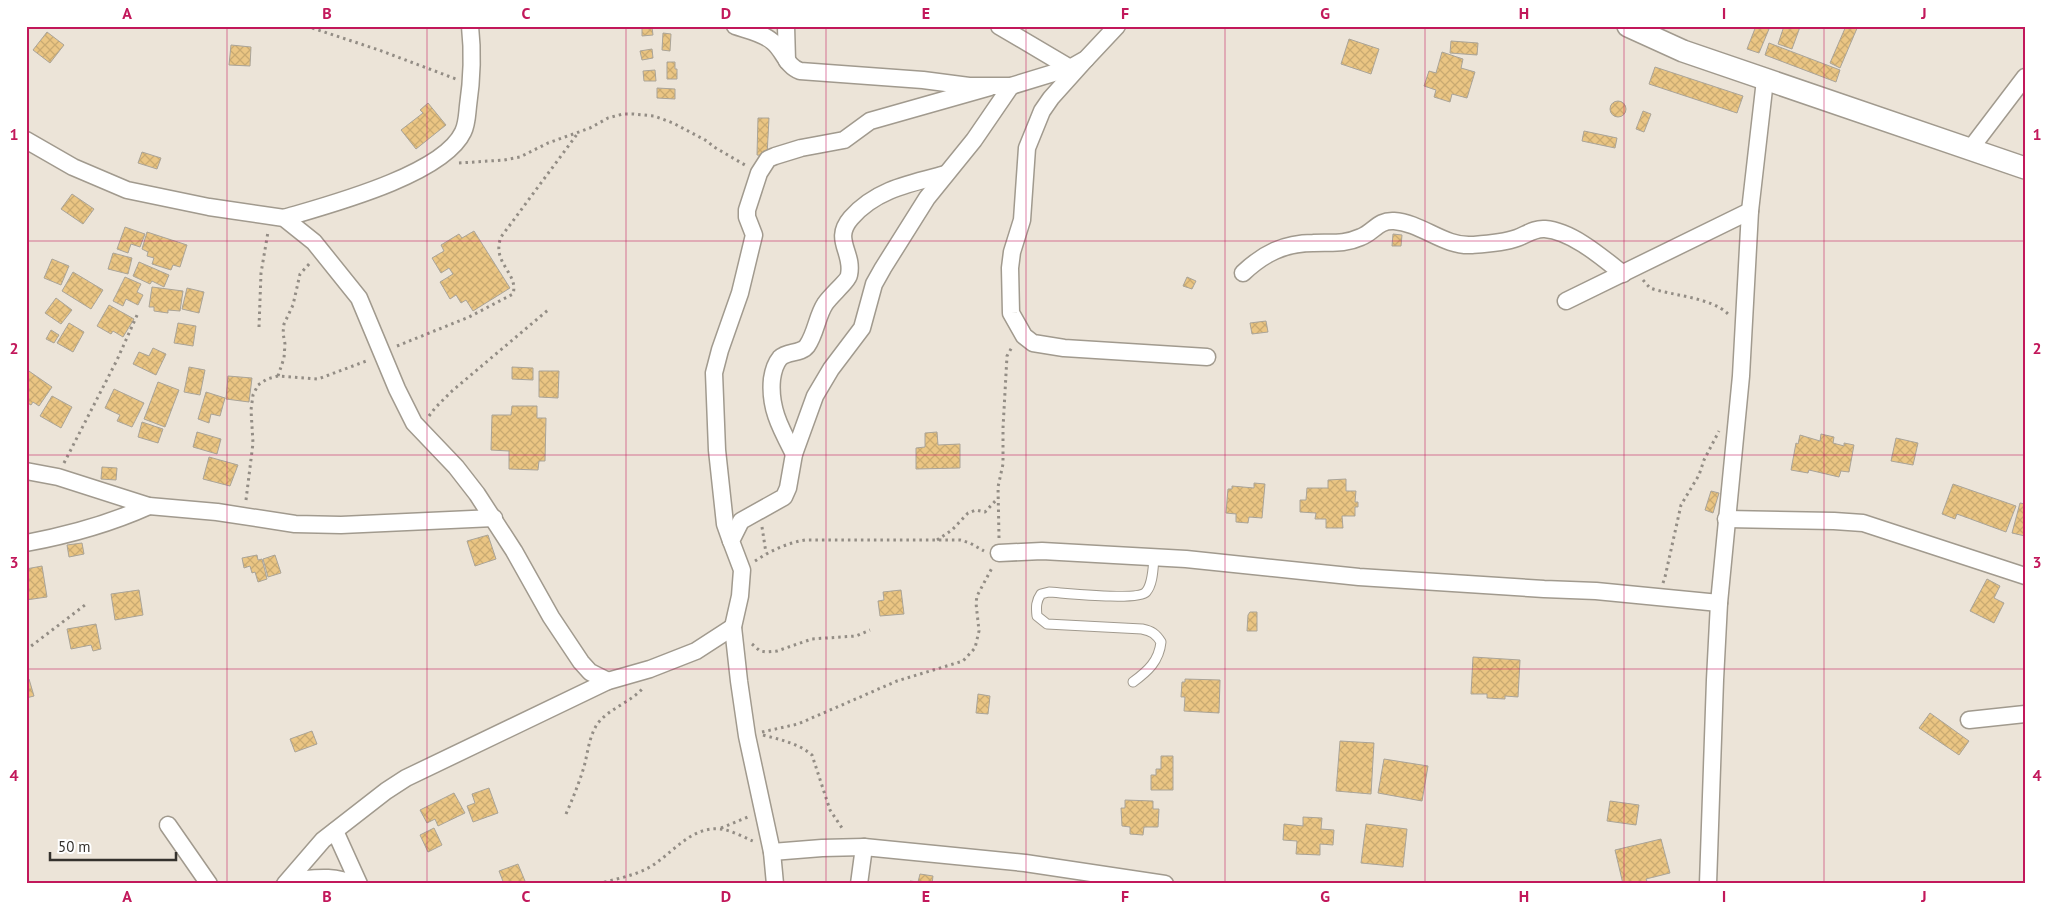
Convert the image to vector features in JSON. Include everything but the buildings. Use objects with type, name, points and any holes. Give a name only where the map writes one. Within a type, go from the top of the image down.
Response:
[{"type":"street","points":[[26,140],[73,168],[127,190],[284,218],[336,203],[381,187],[417,171],[444,154],[456,143],[463,133],[466,122],[471,85],[472,54],[470,26]]},
{"type":"street","points":[[735,26],[763,36],[773,42],[792,68],[809,73],[857,75],[990,87],[1011,86],[1070,68],[1086,60]]},
{"type":"street","points":[[786,26],[787,61]]},
{"type":"street","points":[[999,26],[1070,68]]},
{"type":"street","points":[[1117,26],[1051,98],[1042,111],[1028,148],[1022,220],[1012,252],[1010,268],[1011,313],[1023,335],[1033,343],[1064,348],[1208,357]]},
{"type":"street","points":[[1628,26],[1683,51],[1764,80],[1971,148],[2025,168]]},
{"type":"street","points":[[1971,148],[2025,77]]},
{"type":"street","points":[[1708,884],[1710,788],[1720,603],[1726,519],[1737,413],[1750,211],[1764,80]]},
{"type":"street","points":[[731,541],[741,521],[784,497],[788,488],[794,454],[815,396],[831,369],[862,328],[874,284],[927,198],[974,140],[1011,86]]},
{"type":"street","points":[[775,884],[772,850],[747,736],[734,623],[740,596],[742,570],[725,524],[717,450],[714,373],[740,293],[754,235],[747,217],[747,210],[759,173],[768,159],[801,148],[844,140],[870,121],[990,87]]},
{"type":"street","points":[[794,454],[773,410],[771,394],[773,376],[776,363],[783,356],[806,347],[824,306],[838,287],[846,281],[849,274],[849,262],[842,239],[843,229],[852,217],[881,193],[946,174]]},
{"type":"street","points":[[1566,301],[1750,211]]},
{"type":"street","points":[[284,218],[314,242],[359,298],[407,410],[421,432],[456,467],[494,518],[548,611],[581,662],[590,672],[608,681]]},
{"type":"street","points":[[1242,273],[1258,259],[1286,245],[1314,242],[1339,244],[1363,237],[1381,222],[1392,221],[1410,224],[1458,245],[1510,240],[1534,230],[1544,229],[1573,239],[1627,272]]},
{"type":"street","points":[[26,471],[58,477],[149,506],[217,512],[309,524],[494,518]]},
{"type":"street","points":[[26,543],[90,529],[115,521],[149,506]]},
{"type":"street","points":[[1726,519],[1863,523],[2025,576]]},
{"type":"street","points":[[999,553],[1058,551],[1205,561],[1359,576],[1654,596],[1720,603]]},
{"type":"street","points":[[288,882],[323,840],[386,791],[406,778],[608,681],[650,669],[696,651],[734,623]]},
{"type":"street","points":[[1969,720],[2025,714]]},
{"type":"street","points":[[168,825],[209,884]]},
{"type":"street","points":[[335,831],[359,884]]},
{"type":"street","points":[[772,850],[864,847],[1025,863],[1165,884]]},
{"type":"street","points":[[859,884],[864,847]]},
{"type":"street","points":[[288,882],[331,878],[342,879],[352,884]]},
{"type":"lane","points":[[1133,682],[1149,670],[1156,660],[1161,642],[1157,635],[1142,629],[1048,624],[1040,620],[1036,608],[1041,594],[1050,592],[1139,596],[1145,593],[1150,584],[1154,558]]},
{"type":"path","points":[[306,26],[379,50],[471,85]]},
{"type":"path","points":[[456,164],[520,157],[548,143],[616,116],[634,114],[654,116],[707,141],[759,173]]},
{"type":"path","points":[[244,516],[253,442],[251,410],[253,395],[258,385],[267,379],[278,376],[318,379],[475,314],[513,294],[514,284],[499,257],[498,244],[501,237],[578,132]]},
{"type":"path","points":[[260,327],[261,273],[268,238],[268,216]]},
{"type":"path","points":[[278,376],[284,358],[284,324],[293,305],[300,274],[313,258],[314,242]]},
{"type":"path","points":[[1627,272],[1650,288],[1670,292],[1723,309],[1743,329]]},
{"type":"path","points":[[421,432],[434,408],[548,310]]},
{"type":"path","points":[[58,477],[117,360],[138,313]]},
{"type":"path","points":[[864,847],[842,830],[836,821],[812,755],[794,744],[758,733],[798,724],[897,682],[963,661],[975,648],[979,631],[977,596],[999,553],[998,487],[1003,464],[1007,356],[1010,348],[1023,335]]},
{"type":"path","points":[[1654,596],[1666,576],[1681,505],[1699,475],[1717,434],[1737,413]]},
{"type":"path","points":[[936,540],[952,530],[963,516],[972,511],[985,512],[998,498]]},
{"type":"path","points":[[742,570],[766,553],[792,542],[805,540],[965,540],[985,551],[999,553]]},
{"type":"path","points":[[26,650],[85,605]]},
{"type":"path","points":[[734,623],[754,647],[766,652],[782,650],[812,639],[856,636],[870,630]]},
{"type":"path","points":[[566,814],[598,723],[638,695],[644,688],[650,669]]},
{"type":"path","points":[[598,884],[624,877],[649,867],[687,837],[721,829],[763,812]]},
{"type":"path","points":[[721,829],[772,850]]}]
